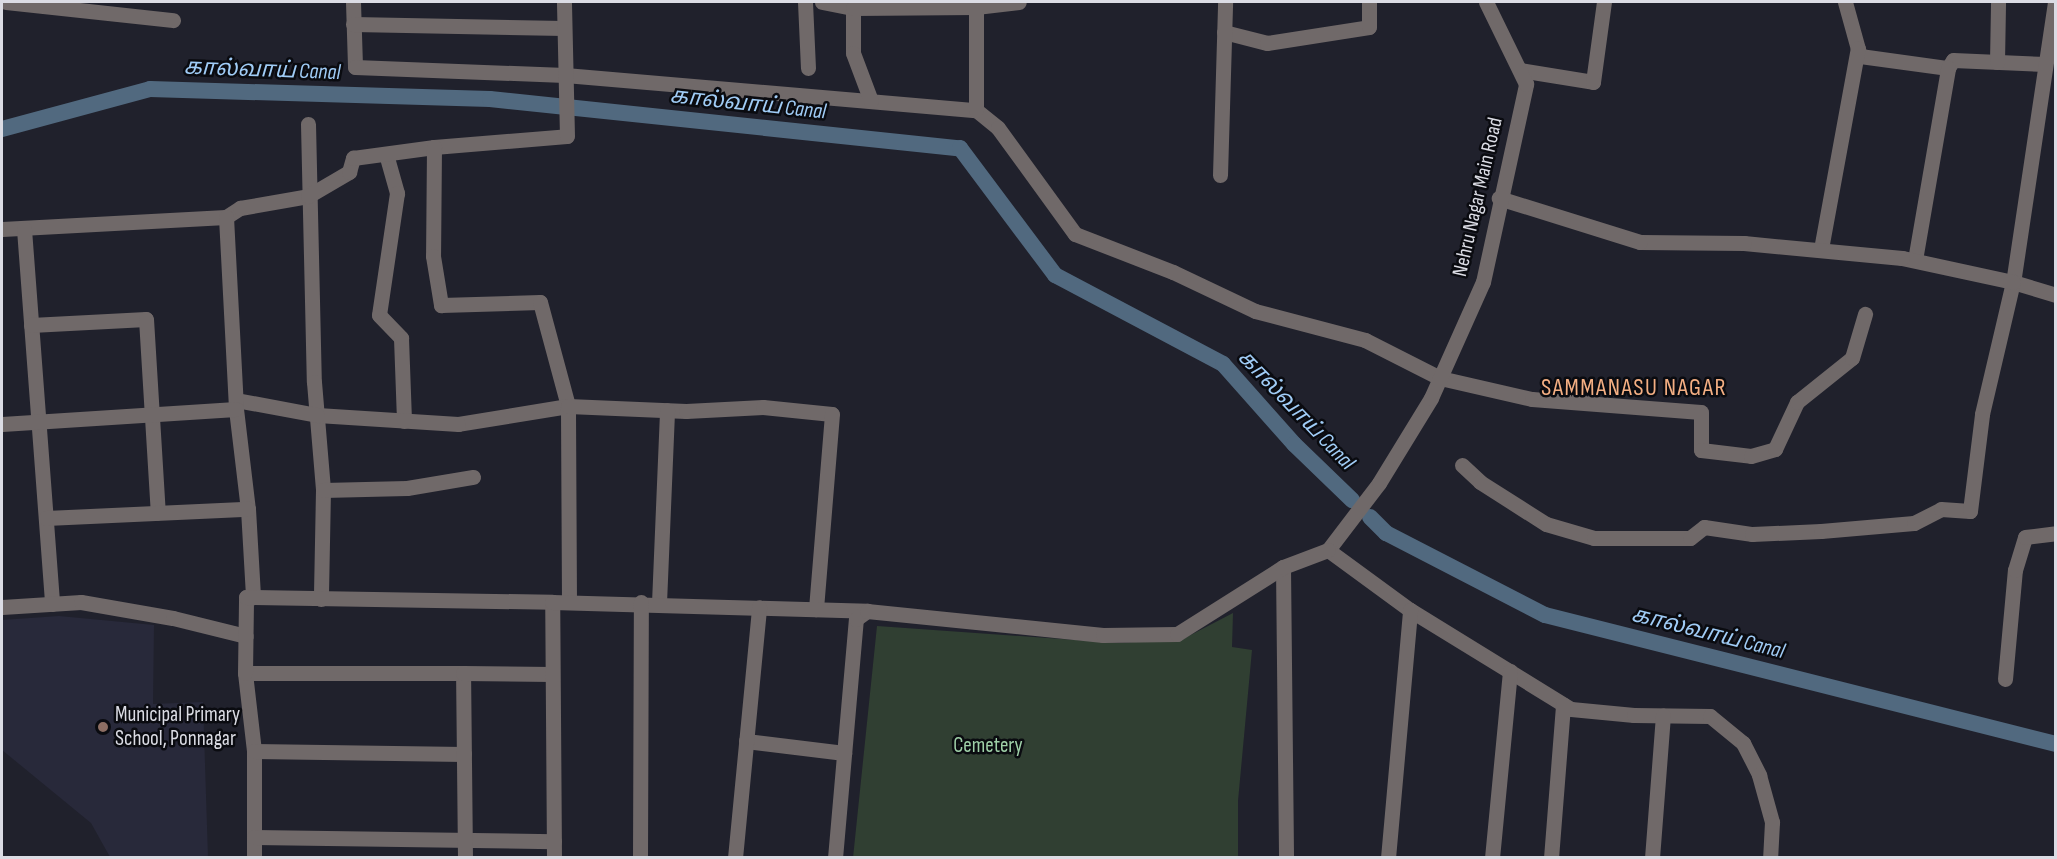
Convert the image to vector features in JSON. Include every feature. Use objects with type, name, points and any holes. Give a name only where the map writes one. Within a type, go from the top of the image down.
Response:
[{"type":"street","points":[[6,2],[173,20]]},
{"type":"street","points":[[353,2],[355,67],[565,79],[976,110],[998,128],[1075,234],[1173,272],[1255,311],[1365,340],[1440,378],[1532,399],[1701,412],[1701,450],[1751,456],[1775,448],[1797,402],[1852,358],[1865,314]]},
{"type":"street","points":[[2,230],[226,217],[240,208],[308,196],[349,172],[353,158],[434,147],[567,136],[564,2]]},
{"type":"street","points":[[805,2],[808,68]]},
{"type":"street","points":[[822,2],[853,8],[1019,2]]},
{"type":"street","points":[[1220,176],[1225,2]]},
{"type":"street","points":[[1224,32],[1267,44],[1369,27],[1369,2]]},
{"type":"street","name":"Nehru Nagar Main Road","points":[[1328,550],[1378,483],[1440,378],[1483,282],[1499,198],[1526,84],[1486,2]]},
{"type":"street","points":[[1520,70],[1593,82],[1604,2]]},
{"type":"street","points":[[1845,2],[1860,56],[1948,68]]},
{"type":"street","points":[[1997,62],[1998,2]]},
{"type":"street","points":[[976,4],[976,110]]},
{"type":"street","points":[[1462,465],[1480,482],[1546,524],[1594,538],[1690,538],[1704,527],[1752,534],[1821,531],[1914,523],[1941,509],[1970,511],[1983,414],[2013,282],[2055,6]]},
{"type":"street","points":[[853,8],[853,53],[871,101]]},
{"type":"street","points":[[353,24],[564,28]]},
{"type":"street","points":[[1821,249],[1858,48]]},
{"type":"street","points":[[1915,260],[1948,68],[1953,60],[2046,64]]},
{"type":"street","points":[[308,124],[308,196],[317,415],[323,490],[321,599]]},
{"type":"street","points":[[434,147],[433,256],[441,305],[540,302],[568,405],[569,602]]},
{"type":"street","points":[[386,153],[397,193],[378,315],[401,338],[404,421]]},
{"type":"street","points":[[1499,198],[1640,242],[1821,249],[1915,260],[2013,282],[2055,295]]},
{"type":"street","points":[[226,217],[236,405],[248,509],[253,597]]},
{"type":"street","points":[[24,229],[52,604]]},
{"type":"street","points":[[31,325],[146,319],[158,513]]},
{"type":"street","points":[[2,424],[152,415],[236,405],[317,415],[458,424],[568,405],[667,410],[763,407],[832,414],[816,609]]},
{"type":"street","points":[[659,603],[667,410]]},
{"type":"street","points":[[323,490],[407,488],[472,477]]},
{"type":"street","points":[[46,518],[248,509]]},
{"type":"street","points":[[2005,679],[2015,570],[2025,537],[2055,533]]},
{"type":"street","points":[[254,858],[254,752],[245,673],[246,597],[641,602],[867,611],[1103,635],[1177,634],[1283,567],[1328,550],[1410,610],[1571,709],[1710,716],[1743,743],[1759,775],[1772,822],[1770,858]]},
{"type":"street","points":[[1283,567],[1286,858]]},
{"type":"street","points":[[2,608],[81,602],[246,636]]},
{"type":"street","points":[[552,602],[554,858]]},
{"type":"street","points":[[640,858],[641,602]]},
{"type":"street","points":[[735,858],[759,607]]},
{"type":"street","points":[[1388,858],[1410,610]]},
{"type":"street","points":[[835,858],[856,618],[867,611]]},
{"type":"street","points":[[1492,858],[1510,671]]},
{"type":"street","points":[[245,673],[552,674]]},
{"type":"street","points":[[463,673],[465,858]]},
{"type":"street","points":[[1551,858],[1563,704]]},
{"type":"street","points":[[1652,858],[1663,715]]},
{"type":"street","points":[[746,741],[844,753]]},
{"type":"street","points":[[254,752],[464,754]]},
{"type":"street","points":[[254,837],[554,841]]},
{"type":"shaded area","name":"Municipal Primary School, Ponnagar","points":[[59,616],[154,625],[153,704],[203,702],[208,857],[110,857],[91,823],[2,750],[2,620]]},
{"type":"green space","name":"Cemetery","points":[[1233,613],[1232,647],[1252,650],[1238,801],[1238,857],[853,858],[877,626],[1118,643],[1183,639]]},
{"type":"waterway","name":"கால்வாய் Canal","points":[[2,129],[150,89],[490,99],[960,148],[1055,275],[1223,364],[1294,444],[1352,500]]},
{"type":"waterway","name":"கால்வாய் Canal","points":[[1370,517],[1386,533],[1545,615],[2056,744]]},
{"type":"place","name":"Municipal Primary School, Ponnagar","points":[[103,727]]},
{"type":"district","name":"SAMMANASU NAGAR","points":[[1634,388]]}]
